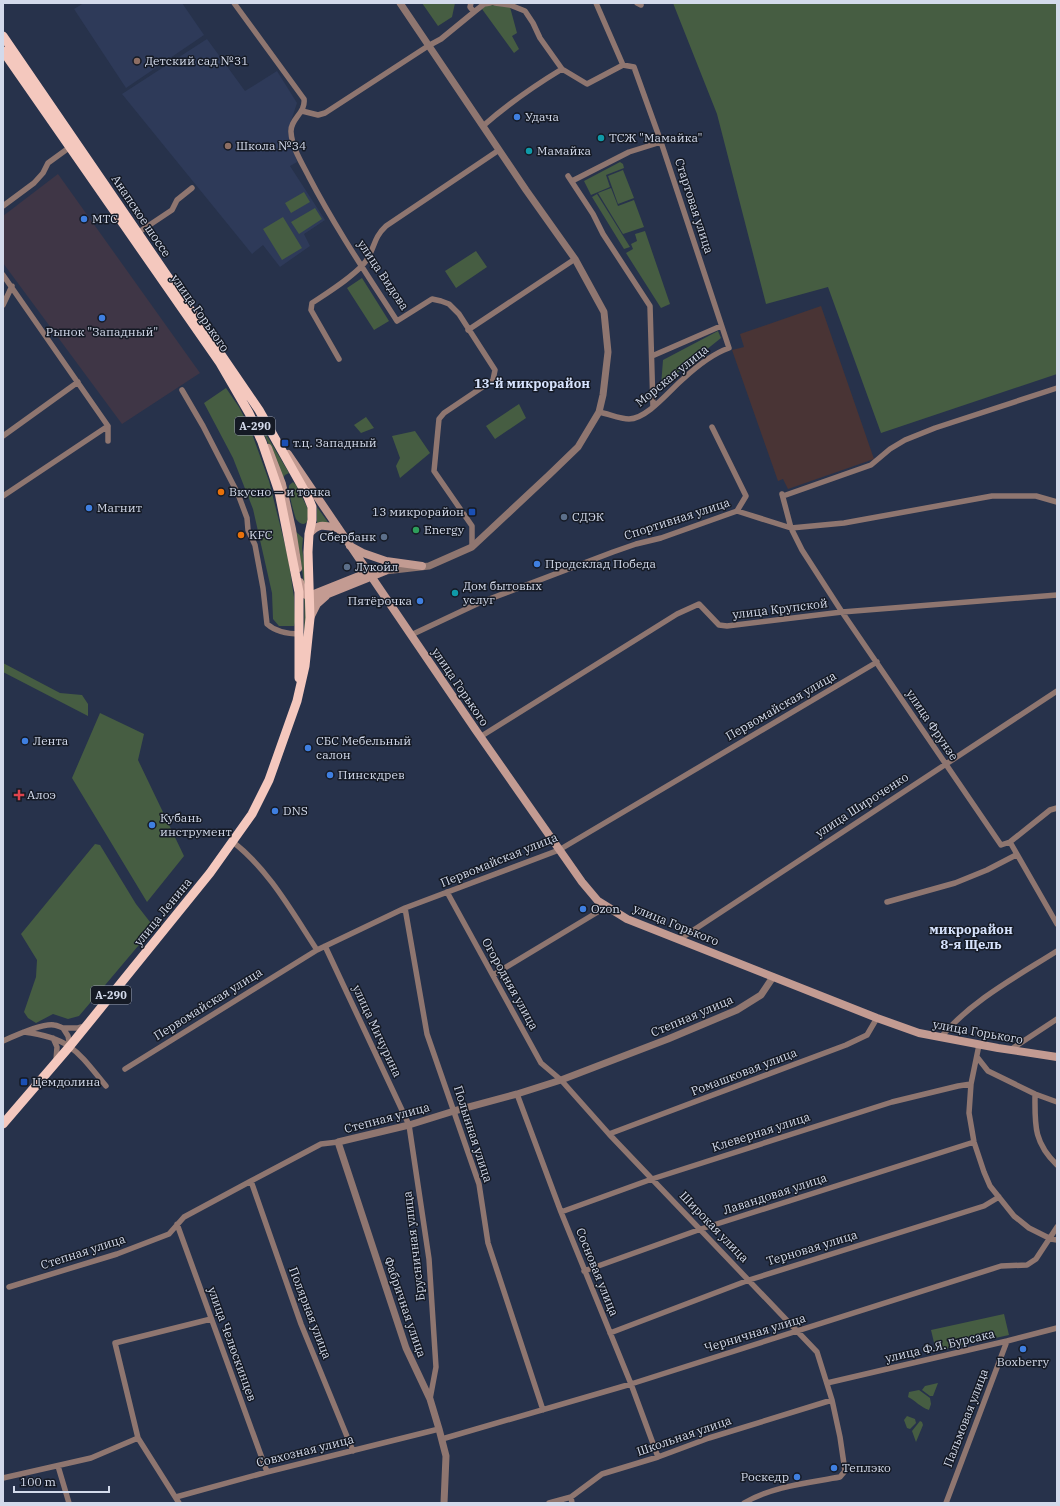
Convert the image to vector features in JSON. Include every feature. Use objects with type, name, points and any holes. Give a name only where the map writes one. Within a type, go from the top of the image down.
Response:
[{"type":"highway","name":"Анапское шоссе","points":[[3,36],[135,235]]},
{"type":"highway","name":"Анапское шоссе","points":[[3,51],[259,410]]},
{"type":"highway","name":"улица Горького","points":[[135,235],[220,363],[249,413],[262,442],[279,492],[299,592],[299,603]]},
{"type":"highway","name":"А-290","points":[[259,410],[308,497],[312,507],[308,552],[310,618],[305,666],[299,690]]},
{"type":"highway","name":"А-290","points":[[299,603],[299,690]]},
{"type":"highway","name":"улица Ленина","points":[[3,1124],[70,1046],[210,873],[233,842],[252,814],[269,780],[290,725],[299,690]]},
{"type":"main road","points":[[212,352],[220,356],[249,405],[282,484],[292,529],[301,586],[304,594],[318,598],[369,575]]},
{"type":"main road","points":[[259,410],[369,575]]},
{"type":"main road","points":[[309,534],[316,527],[325,526],[337,528]]},
{"type":"main road","points":[[349,545],[363,553],[386,562],[422,566]]},
{"type":"main road","points":[[299,603],[309,596],[350,578],[385,571]]},
{"type":"main road","name":"улица Горького","points":[[369,575],[559,850],[582,882],[598,901],[606,907],[627,919],[876,1018],[919,1033],[979,1045],[1057,1057]]},
{"type":"main road","points":[[310,618],[317,604],[328,594]]},
{"type":"street","points":[[234,3],[304,99],[302,111],[318,115],[325,113],[441,39],[484,4],[490,3]]},
{"type":"street","points":[[385,571],[429,566],[472,547],[578,447],[599,412],[603,395],[608,352],[604,312],[575,259],[499,150],[400,3]]},
{"type":"street","points":[[471,3],[470,8],[474,12]]},
{"type":"street","points":[[495,3],[510,5],[526,11],[540,38],[562,69],[587,84],[623,65],[596,3]]},
{"type":"street","name":"Стартовая улица","points":[[623,65],[634,67],[661,142],[729,348]]},
{"type":"street","points":[[483,126],[535,85],[562,69]]},
{"type":"street","name":"улица Видова","points":[[302,111],[293,122],[291,131],[295,150],[328,212],[397,321],[432,300],[449,304],[454,309],[494,370],[493,380],[444,412],[439,419],[434,471],[472,526],[472,547]]},
{"type":"street","points":[[653,407],[650,306],[603,234],[593,214],[570,179],[629,152],[661,142]]},
{"type":"street","points":[[3,206],[34,183],[43,173],[48,163],[70,147]]},
{"type":"street","points":[[339,359],[311,310],[312,303],[362,266],[370,255],[378,235],[386,226],[499,150]]},
{"type":"street","points":[[135,235],[172,210],[177,200],[192,188]]},
{"type":"street","points":[[468,330],[575,259]]},
{"type":"street","points":[[3,275],[108,426],[108,441]]},
{"type":"street","points":[[3,305],[12,286]]},
{"type":"street","points":[[652,356],[721,326]]},
{"type":"street","name":"Морская улица","points":[[599,412],[630,420],[640,417],[684,378],[717,353],[729,348]]},
{"type":"street","points":[[3,436],[78,382]]},
{"type":"street","name":"улица Фрунзе","points":[[1010,842],[1001,845],[842,612],[802,550],[791,528],[782,495],[871,465],[890,449],[905,440],[935,428],[1057,388]]},
{"type":"street","points":[[182,390],[203,426],[238,494],[247,518],[248,530],[256,548],[267,624],[278,631],[300,634]]},
{"type":"street","points":[[3,496],[108,426]]},
{"type":"street","points":[[712,428],[746,496],[737,511]]},
{"type":"street","name":"Спортивная улица","points":[[411,636],[479,603],[606,554],[636,544],[662,538],[737,511],[791,528],[844,523],[992,496],[1036,496],[1057,502]]},
{"type":"street","name":"улица Крупской","points":[[480,737],[676,614],[699,604],[719,625],[727,626],[842,612],[1057,595]]},
{"type":"street","name":"Первомайская улица","points":[[125,1069],[316,950],[405,908],[559,850],[877,662]]},
{"type":"street","name":"улица Широченко","points":[[680,939],[1057,691]]},
{"type":"street","points":[[1057,808],[1050,810],[1010,842],[1016,855],[1057,924]]},
{"type":"street","points":[[233,842],[246,852],[265,873],[316,950]]},
{"type":"street","points":[[886,902],[955,883],[987,870],[1016,855]]},
{"type":"street","name":"Огородняя улица","points":[[447,892],[541,1063],[561,1080]]},
{"type":"street","points":[[493,975],[606,907]]},
{"type":"street","name":"Полынная улица","points":[[405,908],[427,1034],[479,1184],[488,1243],[543,1410]]},
{"type":"street","name":"улица Мичурина","points":[[325,946],[409,1125]]},
{"type":"street","points":[[940,1038],[952,1024],[992,991],[1057,951]]},
{"type":"street","name":"Степная улица","points":[[9,1288],[117,1254],[169,1234],[184,1217],[321,1144],[338,1142],[409,1125],[517,1094],[561,1080],[668,1039],[737,1010],[761,996],[773,976]]},
{"type":"street","name":"Ромашковая улица","points":[[609,1134],[846,1045],[867,1035],[876,1018]]},
{"type":"street","points":[[1010,1050],[1057,1019]]},
{"type":"street","points":[[3,1041],[24,1032],[47,1025],[53,1024],[63,1028],[78,1028],[85,1026]]},
{"type":"street","points":[[63,1028],[68,1036],[70,1046]]},
{"type":"street","points":[[24,1032],[53,1038],[70,1046],[83,1058],[106,1086]]},
{"type":"street","points":[[53,1038],[57,1047],[56,1062]]},
{"type":"street","points":[[979,1045],[971,1084],[969,1113],[974,1142],[990,1186],[1014,1216],[1029,1228],[1057,1240]]},
{"type":"street","points":[[977,1057],[988,1071],[1035,1094],[1057,1102]]},
{"type":"street","name":"Широкая улица","points":[[561,1080],[609,1134],[817,1352],[832,1400],[840,1437],[845,1471],[840,1477],[774,1490],[758,1495],[744,1503]]},
{"type":"street","name":"Клеверная улица","points":[[561,1212],[652,1179],[892,1102],[971,1084]]},
{"type":"street","name":"Сосновая улица","points":[[517,1094],[561,1212],[631,1384],[658,1457]]},
{"type":"street","points":[[1035,1094],[1035,1122],[1040,1143],[1048,1156],[1057,1165]]},
{"type":"street","name":"Брусничная улица","points":[[409,1125],[429,1258],[436,1367],[430,1399]]},
{"type":"street","name":"Фабричная улица","points":[[338,1142],[406,1348],[430,1399],[442,1439],[446,1456],[444,1503]]},
{"type":"street","name":"Лавандовая улица","points":[[584,1271],[700,1229],[974,1142]]},
{"type":"street","name":"Полярная улица","points":[[250,1181],[301,1324],[353,1450]]},
{"type":"street","name":"Терновая улица","points":[[610,1333],[749,1280],[984,1206],[999,1197]]},
{"type":"street","name":"улица Челюскинцев","points":[[177,1224],[267,1472]]},
{"type":"street","name":"Черничная улица","points":[[442,1439],[631,1384],[1001,1266],[1027,1265],[1036,1259],[1057,1227]]},
{"type":"street","points":[[179,1503],[138,1438],[115,1343],[211,1319]]},
{"type":"street","name":"улица Ф.Я. Бурсака","points":[[827,1383],[1057,1328]]},
{"type":"street","name":"Пальмовая улица","points":[[946,1503],[1007,1341]]},
{"type":"street","name":"Школьная улица","points":[[549,1503],[571,1500],[602,1474],[658,1457],[709,1438],[832,1400]]},
{"type":"street","name":"Совхозная улица","points":[[176,1497],[267,1472],[439,1429]]},
{"type":"street","points":[[3,1478],[91,1458],[138,1438]]},
{"type":"street","points":[[58,1466],[69,1503]]},
{"type":"shaded area","name":"Детский сад №31","points":[[84,3],[182,3],[204,35],[126,88],[74,9]]},
{"type":"shaded area","name":"Школа №34","points":[[207,39],[245,91],[277,71],[297,103],[288,130],[297,162],[290,166],[325,220],[304,234],[310,246],[280,267],[263,245],[252,254],[122,94]]},
{"type":"shaded area","name":"Рынок \"Западный\"","points":[[58,174],[200,373],[122,424],[3,263],[3,216]]},
{"type":"shaded area","points":[[821,306],[874,459],[788,489],[783,479],[778,481],[732,350],[744,347],[740,334]]},
{"type":"green space","points":[[422,3],[455,3],[452,17],[438,26]]},
{"type":"green space","points":[[673,3],[1057,3],[1057,374],[881,433],[828,287],[766,304],[717,114]]},
{"type":"green space","points":[[492,5],[510,7],[517,33],[512,36],[519,49],[514,53],[482,9],[485,6]]},
{"type":"green space","points":[[620,162],[623,164],[624,168],[606,175],[610,187],[591,195],[584,181]]},
{"type":"green space","points":[[623,170],[634,198],[618,204],[608,176]]},
{"type":"green space","points":[[611,188],[618,206],[634,200],[644,227],[623,234],[598,193]]},
{"type":"green space","points":[[304,192],[310,202],[291,213],[285,203]]},
{"type":"green space","points":[[597,194],[630,247],[624,249],[592,197]]},
{"type":"green space","points":[[315,208],[322,219],[299,234],[291,222]]},
{"type":"green space","points":[[283,217],[302,248],[282,260],[263,229]]},
{"type":"green space","points":[[645,231],[670,304],[661,308],[626,253],[633,249],[631,244],[637,241],[635,234]]},
{"type":"green space","points":[[476,251],[487,267],[456,288],[445,271]]},
{"type":"green space","points":[[362,278],[389,321],[374,330],[347,288]]},
{"type":"green space","points":[[718,331],[721,338],[661,386],[663,360]]},
{"type":"green space","points":[[226,388],[239,407],[250,428],[269,481],[288,557],[294,597],[294,626],[279,626],[273,619],[272,593],[253,509],[233,458],[204,403]]},
{"type":"green space","points":[[519,404],[526,418],[495,439],[486,426]]},
{"type":"green space","points":[[366,417],[374,428],[361,433],[354,425]]},
{"type":"green space","points":[[264,431],[289,473],[283,478],[263,432]]},
{"type":"green space","points":[[415,431],[430,453],[400,478],[396,466],[400,458],[392,436]]},
{"type":"green space","points":[[293,482],[309,511],[307,522],[304,524],[300,523],[296,519],[290,498],[289,485]]},
{"type":"green space","points":[[317,507],[330,525],[317,524]]},
{"type":"green space","points":[[295,531],[303,538],[302,548],[309,597],[302,664],[304,637],[304,585]]},
{"type":"green space","points":[[3,663],[60,693],[82,695],[88,704],[88,716],[3,672]]},
{"type":"green space","points":[[100,713],[144,734],[138,760],[184,856],[147,902],[72,778]]},
{"type":"green space","points":[[95,844],[100,845],[136,904],[150,922],[149,933],[79,1016],[68,1019],[53,1014],[36,1023],[28,1018],[24,1012],[36,977],[37,960],[21,934]]},
{"type":"green space","points":[[1004,1314],[1009,1335],[936,1351],[931,1330]]},
{"type":"green space","points":[[938,1383],[933,1396],[930,1396],[922,1390],[925,1386]]},
{"type":"green space","points":[[919,1390],[930,1398],[931,1404],[929,1410],[908,1397],[909,1392]]},
{"type":"green space","points":[[907,1416],[915,1419],[916,1423],[910,1429],[907,1428],[904,1420]]},
{"type":"green space","points":[[920,1421],[923,1425],[916,1442],[912,1431]]},
{"type":"place","name":"Детский сад №31","points":[[137,61]]},
{"type":"place","name":"Удача","points":[[517,117]]},
{"type":"place","name":"ТСЖ \"Мамайка\"","points":[[601,138]]},
{"type":"place","name":"Школа №34","points":[[228,146]]},
{"type":"place","name":"Мамайка","points":[[529,151]]},
{"type":"place","name":"МТС","points":[[84,219]]},
{"type":"place","name":"Рынок \"Западный\"","points":[[102,318]]},
{"type":"place","name":"т.ц. Западный","points":[[285,443]]},
{"type":"place","name":"Вкусно — и точка","points":[[221,492]]},
{"type":"place","name":"Магнит","points":[[89,508]]},
{"type":"place","name":"13 микрорайон","points":[[472,512]]},
{"type":"place","name":"СДЭК","points":[[564,517]]},
{"type":"place","name":"Energy","points":[[416,530]]},
{"type":"place","name":"KFC","points":[[241,535]]},
{"type":"place","name":"Сбербанк","points":[[384,537]]},
{"type":"place","name":"Продсклад Победа","points":[[537,564]]},
{"type":"place","name":"Лукойл","points":[[347,567]]},
{"type":"place","name":"Дом бытовых услуг","points":[[455,593]]},
{"type":"place","name":"Пятёрочка","points":[[420,601]]},
{"type":"place","name":"Лента","points":[[25,741]]},
{"type":"place","name":"СБС Мебельный салон","points":[[308,748]]},
{"type":"place","name":"Пинскдрев","points":[[330,775]]},
{"type":"place","name":"Алоэ","points":[[19,795]]},
{"type":"place","name":"DNS","points":[[275,811]]},
{"type":"place","name":"Кубань инструмент","points":[[152,825]]},
{"type":"place","name":"Ozon","points":[[583,909]]},
{"type":"place","name":"Цемдолина","points":[[24,1082]]},
{"type":"place","name":"Boxberry","points":[[1023,1349]]},
{"type":"place","name":"Теплэко","points":[[834,1468]]},
{"type":"place","name":"Роскедр","points":[[797,1477]]},
{"type":"district","name":"13-й микрорайон","points":[[532,383]]},
{"type":"district","name":"микрорайон 8-я Щель","points":[[971,936]]}]
